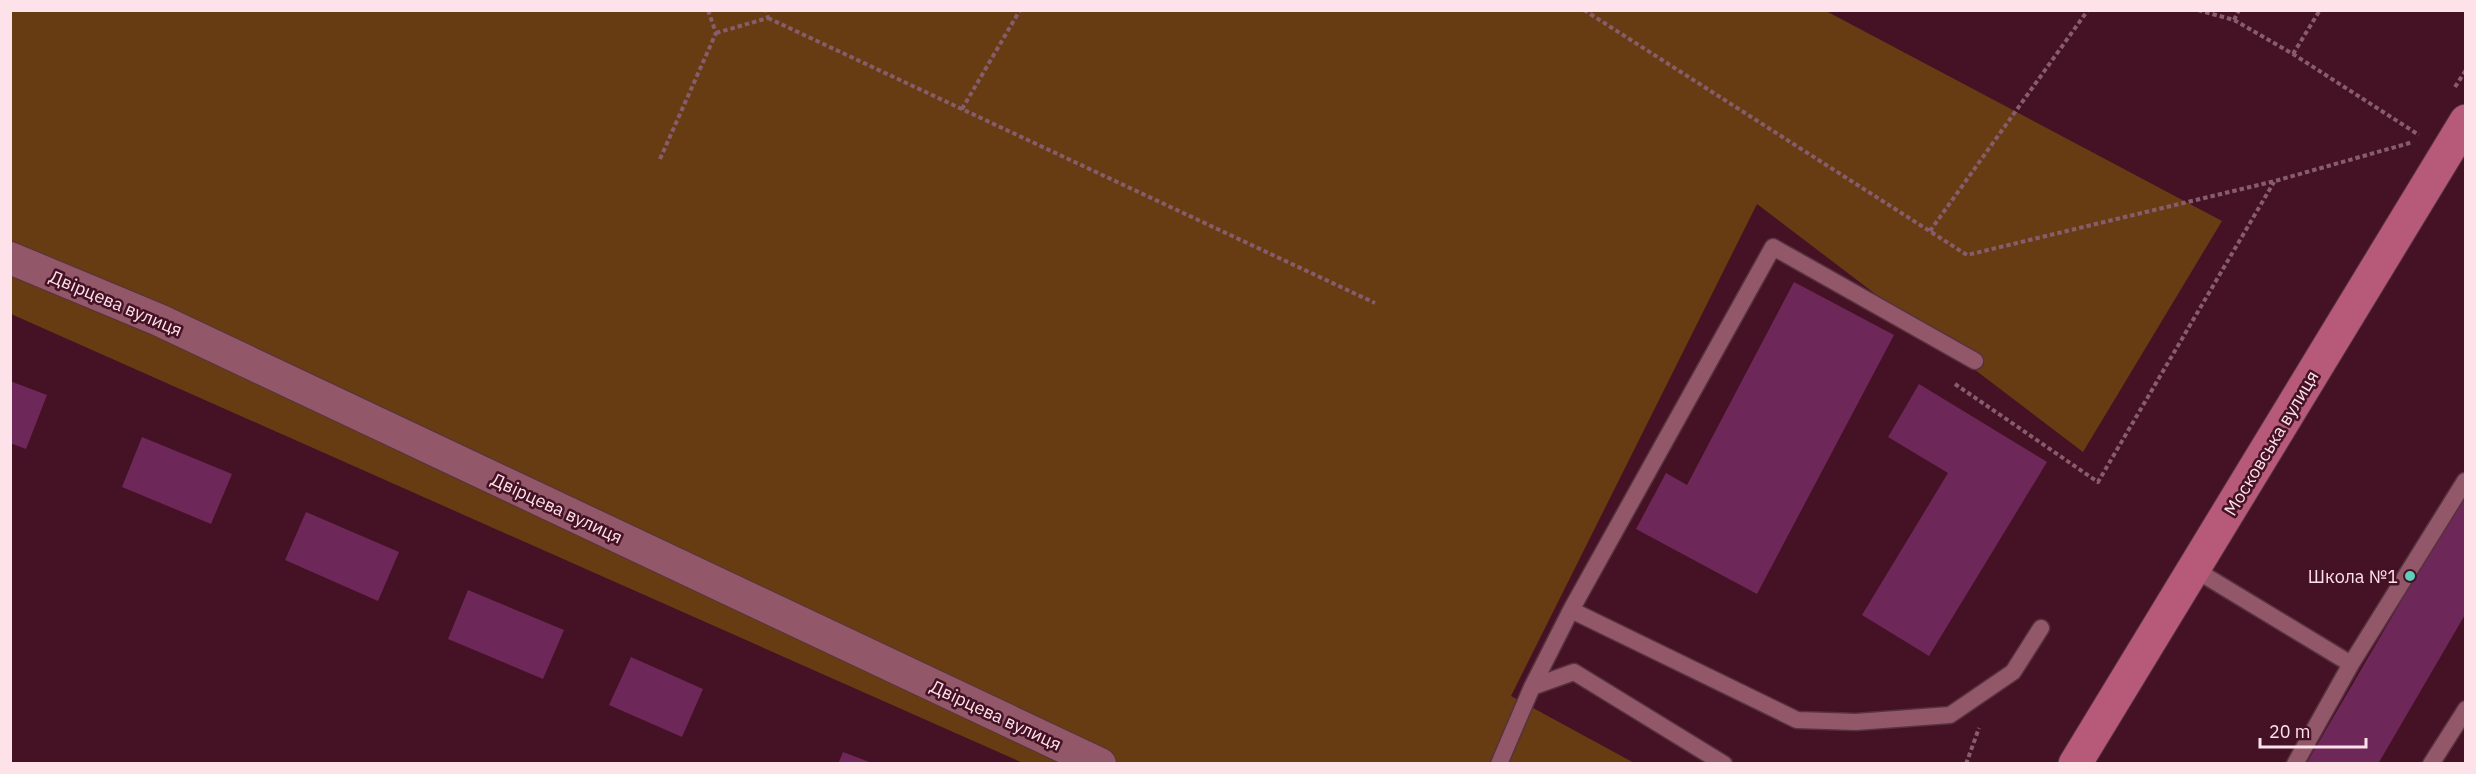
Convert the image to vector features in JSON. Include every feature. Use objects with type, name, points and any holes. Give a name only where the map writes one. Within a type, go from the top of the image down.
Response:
[{"type":"main road","name":"Московська вулиця","points":[[2075,764],[2466,121]]},
{"type":"street","name":"Двірцева вулиця","points":[[10,258],[159,320],[1100,764]]},
{"type":"lane","points":[[1499,764],[1532,687],[1571,610],[1773,247],[1975,360]]},
{"type":"lane","points":[[2295,764],[2350,664],[2465,481]]},
{"type":"lane","points":[[2194,569],[2350,664]]},
{"type":"lane","points":[[1571,610],[1797,720],[1856,722],[1950,715],[2013,672],[2042,628]]},
{"type":"lane","points":[[1532,687],[1574,672],[1724,764]]},
{"type":"lane","points":[[2438,761],[2466,709]]},
{"type":"path","points":[[660,159],[716,33],[708,10]]},
{"type":"path","points":[[766,10],[768,18]]},
{"type":"path","points":[[962,109],[1020,10]]},
{"type":"path","points":[[1584,10],[1967,255],[2275,182],[2424,139],[2294,54],[2234,20],[2198,10]]},
{"type":"path","points":[[1930,231],[2088,10]]},
{"type":"path","points":[[2234,20],[2239,10]]},
{"type":"path","points":[[2294,54],[2320,10]]},
{"type":"path","points":[[716,33],[768,18],[1375,303]]},
{"type":"path","points":[[1955,384],[2098,482],[2275,182]]},
{"type":"shaded area","points":[[11,10],[1826,11],[2222,221],[2083,452],[1757,204],[1511,696],[1636,764],[1023,763],[11,314]]},
{"type":"building","points":[[1794,282],[1894,335],[1757,594],[1636,529],[1666,473],[1687,485]]},
{"type":"building","points":[[10,381],[47,395],[26,449],[10,443]]},
{"type":"building","points":[[1919,384],[2047,462],[1929,656],[1862,615],[1948,473],[1888,437]]},
{"type":"building","points":[[142,437],[232,474],[211,524],[122,487]]},
{"type":"building","points":[[2466,490],[2466,613],[2378,764],[2306,764]]},
{"type":"building","points":[[306,512],[399,552],[378,601],[285,560]]},
{"type":"building","points":[[468,590],[564,630],[543,679],[448,639]]},
{"type":"building","points":[[631,657],[703,689],[682,737],[609,705]]},
{"type":"building","points":[[843,752],[872,763],[872,764],[838,764]]},
{"type":"place","name":"Школа №1","points":[[2410,576]]}]
